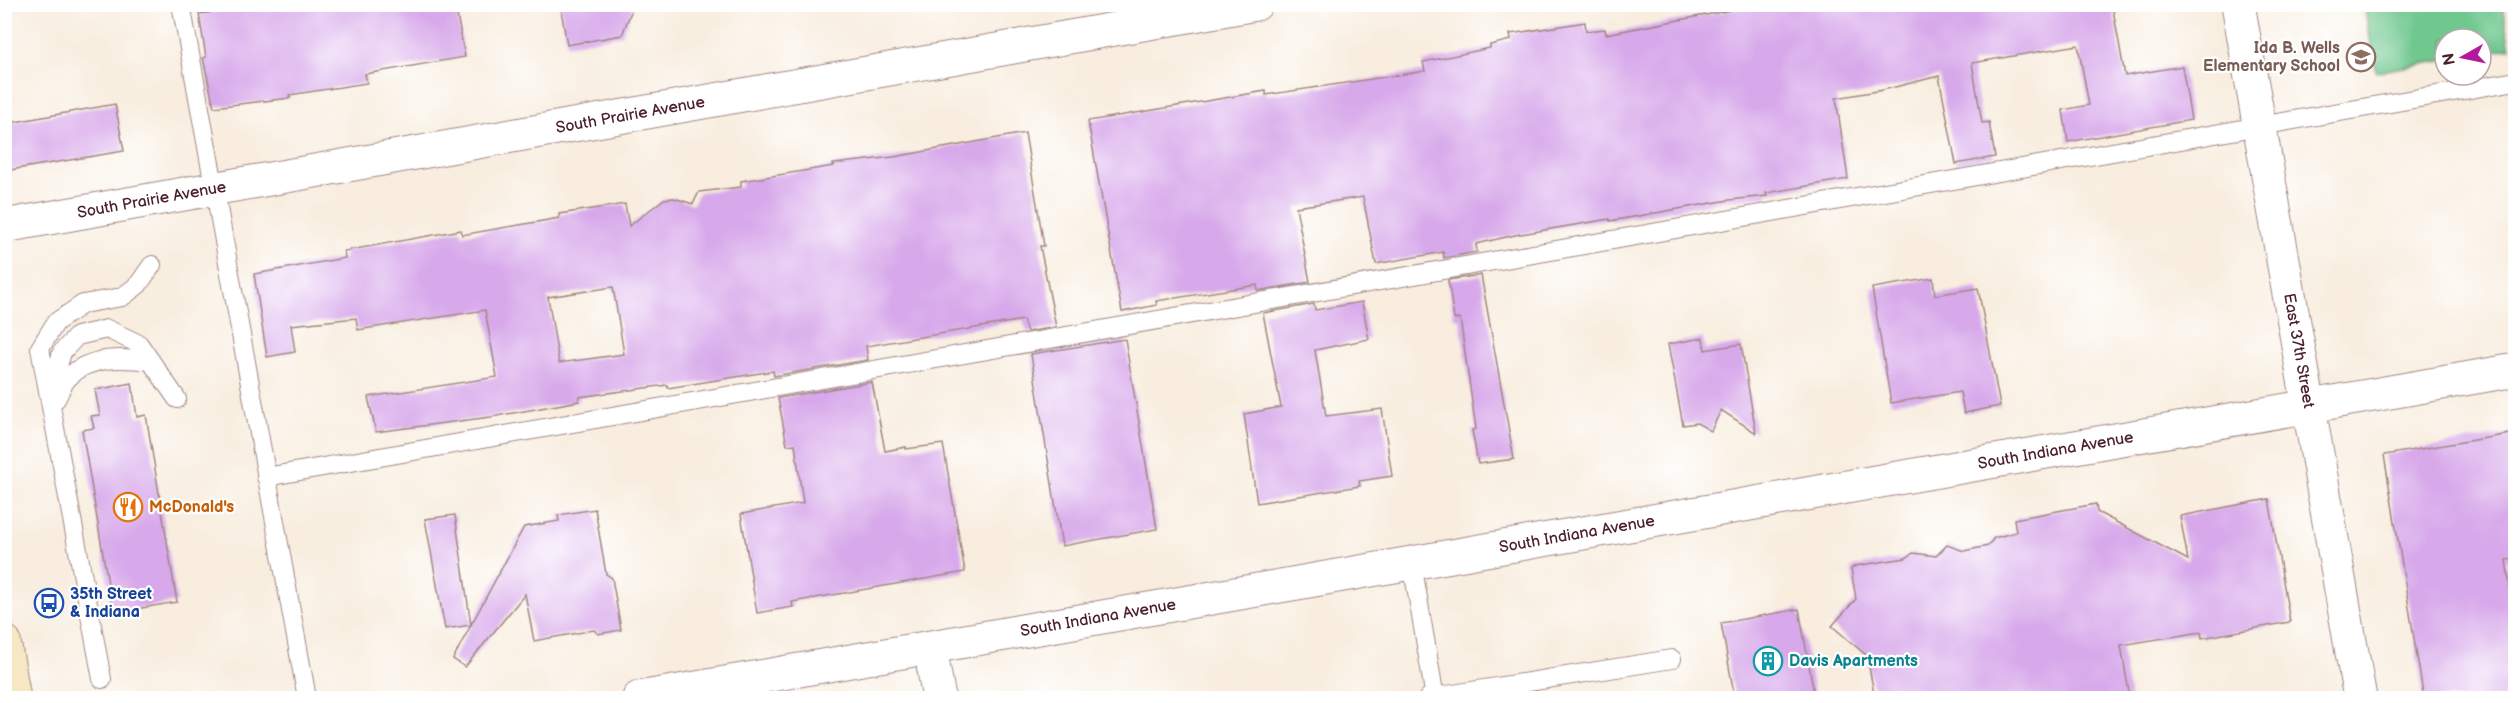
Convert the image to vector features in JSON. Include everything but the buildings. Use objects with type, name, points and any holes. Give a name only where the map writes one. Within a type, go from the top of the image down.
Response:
[{"type":"main road","points":[[4,641],[14,699]]},
{"type":"street","name":"South Prairie Avenue","points":[[4,226],[1256,4]]},
{"type":"street","name":"East 37th Street","points":[[2238,4],[2360,699]]},
{"type":"street","name":"South Indiana Avenue","points":[[639,699],[2516,370]]},
{"type":"street","points":[[930,648],[939,699]]},
{"type":"lane","points":[[180,4],[307,699]]},
{"type":"lane","points":[[266,477],[2516,81]]},
{"type":"lane","points":[[102,679],[40,348],[56,322],[83,304],[122,297],[138,285],[152,265]]},
{"type":"lane","points":[[55,431],[56,374],[62,352],[77,336],[107,329],[139,344],[177,399]]},
{"type":"lane","points":[[56,399],[68,378],[86,365],[119,358],[151,361]]},
{"type":"lane","points":[[1412,563],[1433,698],[1672,659]]},
{"type":"green space","points":[[2394,5],[2502,5],[2510,48],[2493,51],[2493,27],[2433,27],[2433,62],[2376,72],[2365,10]]},
{"type":"place","name":"Ida B. Wells Elementary School","points":[[2361,57]]},
{"type":"place","name":"McDonald's","points":[[128,507]]},
{"type":"place","name":"35th Street & Indiana","points":[[49,603]]},
{"type":"place","name":"Davis Apartments","points":[[1768,661]]}]
